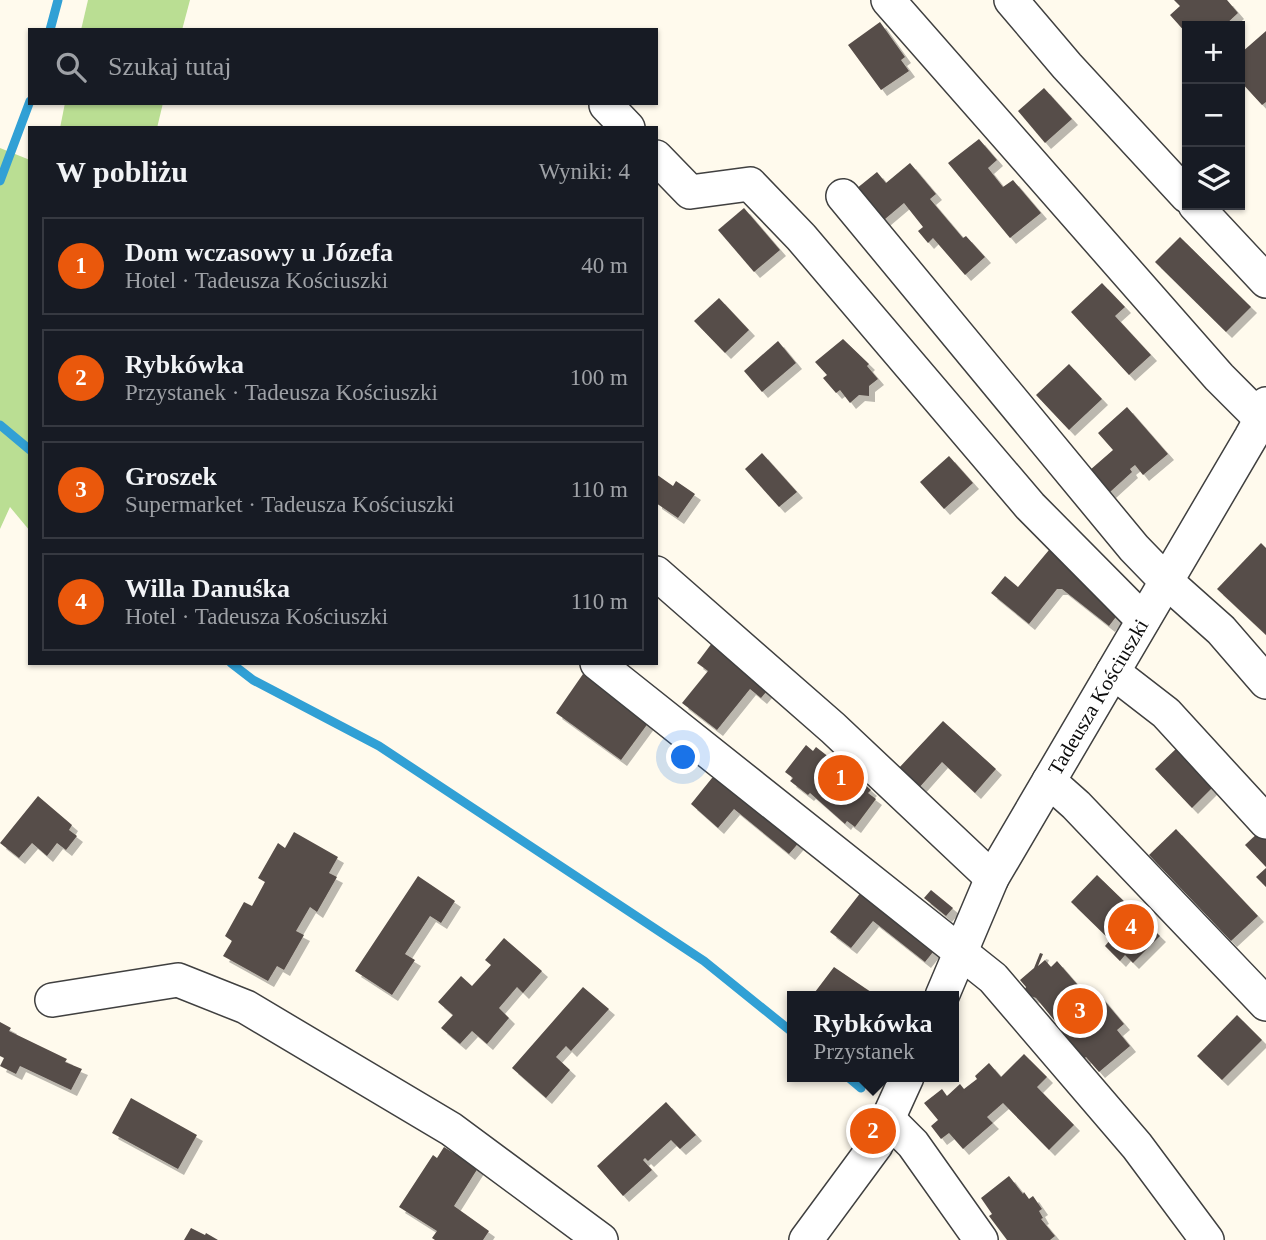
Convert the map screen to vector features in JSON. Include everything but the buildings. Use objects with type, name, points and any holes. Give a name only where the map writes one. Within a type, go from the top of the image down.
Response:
[{"type":"street","points":[[888,0],[1261,426]]},
{"type":"street","points":[[1011,0],[1067,66],[1182,191]]},
{"type":"street","points":[[658,159],[690,192],[750,184],[801,237],[1030,506],[1143,620]]},
{"type":"street","points":[[843,196],[1134,548],[1221,630],[1266,682]]},
{"type":"street","points":[[1200,210],[1266,281]]},
{"type":"street","name":"Tadeusza Kościuszki","points":[[944,991],[992,878],[1166,581],[1261,426]]},
{"type":"street","points":[[658,575],[833,728],[992,878]]},
{"type":"street","points":[[600,665],[993,978],[1128,1136],[1207,1240]]},
{"type":"street","points":[[1113,672],[1166,713],[1266,822]]},
{"type":"street","points":[[1049,781],[1076,805],[1266,1004]]},
{"type":"street","points":[[52,1000],[178,980],[246,1007],[452,1129],[601,1240]]},
{"type":"street","points":[[806,1240],[882,1132],[905,1082]]},
{"type":"street","points":[[882,1132],[913,1144],[981,1240]]},
{"type":"green space","points":[[88,0],[190,0],[183,28],[81,28]]},
{"type":"green space","points":[[65,105],[163,105],[157,126],[60,126]]},
{"type":"green space","points":[[0,148],[28,159],[28,529],[10,507],[0,529]]},
{"type":"waterway","points":[[51,28],[58,0]]},
{"type":"waterway","points":[[0,181],[28,105]]},
{"type":"waterway","points":[[0,425],[28,448]]},
{"type":"waterway","points":[[234,665],[253,680],[379,746],[704,961],[787,1028]]},
{"type":"waterway","points":[[854,1082],[861,1088]]},
{"type":"place","name":"Dom wczasowy u Józefa","points":[[841,778]]},
{"type":"place","name":"Willa Danuśka","points":[[1131,927]]},
{"type":"place","name":"Groszek","points":[[1080,1011]]},
{"type":"place","name":"Rybkówka","points":[[873,1131]]}]
